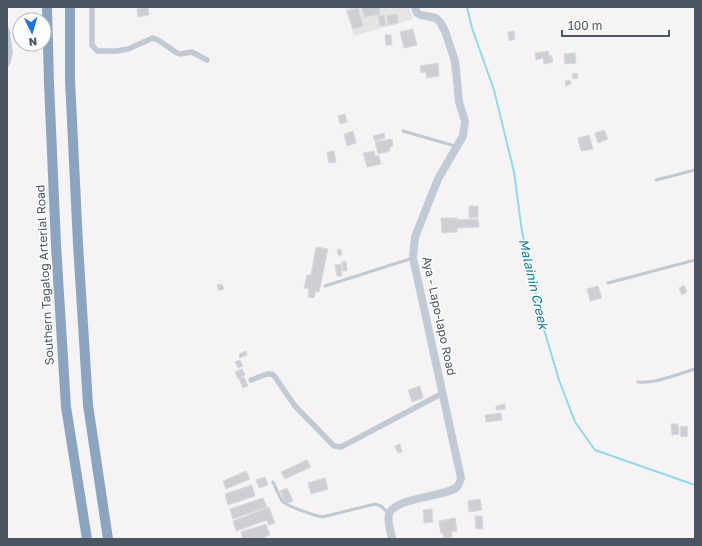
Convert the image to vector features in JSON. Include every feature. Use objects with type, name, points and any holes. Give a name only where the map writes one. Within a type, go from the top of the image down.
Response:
[{"type":"highway","name":"Southern Tagalog Arterial Road","points":[[47,7],[55,214],[66,407],[87,539]]},
{"type":"highway","points":[[70,7],[70,80],[76,212],[88,405],[108,539]]},
{"type":"street","points":[[92,7],[92,45],[97,51],[117,51],[128,49],[154,38],[177,53],[192,52],[207,60]]},
{"type":"street","name":"Aya - Lapo-lapo Road","points":[[389,514],[394,507],[421,497],[448,491],[457,487],[462,478],[413,258],[415,238],[438,179],[463,136],[466,121],[459,102],[458,78],[451,45],[440,22],[436,18],[417,13],[415,7]]},
{"type":"street","points":[[7,30],[10,53],[7,64]]},
{"type":"street","points":[[251,380],[266,374],[272,374],[275,376],[294,406],[318,431],[337,447],[341,447],[443,393]]},
{"type":"street","points":[[389,514],[392,539]]},
{"type":"lane","points":[[403,131],[457,147]]},
{"type":"lane","points":[[656,180],[695,170]]},
{"type":"lane","points":[[325,286],[413,258]]},
{"type":"lane","points":[[608,283],[695,260]]},
{"type":"lane","points":[[638,382],[659,379],[695,369]]},
{"type":"lane","points":[[273,482],[280,497],[286,505],[315,516],[322,517],[375,504],[381,506],[389,514]]},
{"type":"shaded area","points":[[345,7],[409,7],[413,19],[354,36]]},
{"type":"building","points":[[148,7],[149,15],[138,17],[137,9]]},
{"type":"building","points":[[362,7],[379,7],[380,14],[364,17]]},
{"type":"building","points":[[358,8],[363,26],[353,29],[347,11]]},
{"type":"building","points":[[397,14],[398,23],[388,25],[387,16]]},
{"type":"building","points":[[384,15],[386,25],[380,26],[378,16]]},
{"type":"building","points":[[413,29],[417,45],[404,48],[400,32]]},
{"type":"building","points":[[514,31],[515,39],[509,41],[508,32]]},
{"type":"building","points":[[385,35],[391,35],[392,45],[386,45]]},
{"type":"building","points":[[548,51],[553,62],[544,64],[543,58],[536,60],[535,53]]},
{"type":"building","points":[[575,53],[576,63],[565,64],[564,54]]},
{"type":"building","points":[[438,63],[439,76],[427,78],[426,72],[421,73],[420,66]]},
{"type":"building","points":[[577,73],[578,78],[573,79],[572,74]]},
{"type":"building","points":[[570,80],[571,84],[566,86],[565,81]]},
{"type":"building","points":[[345,114],[347,122],[340,124],[338,116]]},
{"type":"building","points":[[604,130],[608,139],[598,143],[595,133]]},
{"type":"building","points":[[353,131],[356,143],[347,146],[344,134]]},
{"type":"building","points":[[384,133],[385,138],[375,141],[373,136]]},
{"type":"building","points":[[589,135],[593,149],[581,151],[578,138]]},
{"type":"building","points":[[392,139],[393,146],[390,147],[390,151],[378,154],[375,142]]},
{"type":"building","points":[[334,151],[336,162],[329,163],[327,152]]},
{"type":"building","points":[[374,151],[375,156],[379,156],[381,164],[367,167],[363,153]]},
{"type":"building","points":[[469,206],[478,206],[478,217],[469,218]]},
{"type":"building","points":[[441,218],[457,218],[457,220],[478,219],[479,227],[457,228],[457,232],[442,233]]},
{"type":"building","points":[[316,247],[328,249],[319,292],[316,291],[314,298],[308,297],[309,289],[304,288],[307,275],[311,275]]},
{"type":"building","points":[[341,249],[342,255],[338,255],[337,250]]},
{"type":"building","points":[[346,261],[347,271],[343,271],[342,262]]},
{"type":"building","points":[[341,264],[342,276],[337,276],[335,265]]},
{"type":"building","points":[[222,284],[224,289],[219,291],[217,285]]},
{"type":"building","points":[[684,285],[687,292],[682,295],[679,288]]},
{"type":"building","points":[[598,286],[602,298],[590,301],[587,289]]},
{"type":"building","points":[[246,351],[247,355],[240,358],[239,354]]},
{"type":"building","points":[[240,360],[243,366],[238,368],[235,362]]},
{"type":"building","points":[[242,369],[245,375],[238,379],[235,372]]},
{"type":"building","points":[[244,377],[248,386],[243,388],[239,379]]},
{"type":"building","points":[[420,386],[423,398],[412,402],[408,390]]},
{"type":"building","points":[[505,404],[505,409],[496,410],[496,406]]},
{"type":"building","points":[[501,413],[502,420],[486,422],[485,415]]},
{"type":"building","points":[[671,424],[678,424],[679,434],[672,435]]},
{"type":"building","points":[[687,426],[688,436],[681,437],[680,427]]},
{"type":"building","points":[[400,444],[402,452],[398,453],[395,446]]},
{"type":"building","points":[[307,460],[311,467],[285,479],[281,472]]},
{"type":"building","points":[[246,471],[250,479],[226,489],[223,481]]},
{"type":"building","points":[[265,477],[268,485],[259,488],[256,480]]},
{"type":"building","points":[[325,478],[328,489],[311,494],[308,483]]},
{"type":"building","points":[[252,485],[255,496],[228,505],[225,494]]},
{"type":"building","points":[[287,488],[293,501],[286,504],[280,491]]},
{"type":"building","points":[[263,498],[267,507],[233,519],[230,509]]},
{"type":"building","points":[[480,499],[482,510],[469,512],[468,501]]},
{"type":"building","points":[[269,507],[275,523],[269,525],[267,520],[236,531],[233,521]]},
{"type":"building","points":[[432,509],[433,522],[424,523],[423,510]]},
{"type":"building","points":[[475,516],[482,516],[483,529],[476,529]]},
{"type":"building","points":[[455,518],[457,531],[451,532],[452,537],[444,538],[443,533],[441,534],[439,521]]},
{"type":"building","points":[[266,524],[270,535],[260,539],[243,539],[241,532]]},
{"type":"waterway","name":"Malainin Creek","points":[[467,7],[472,28],[494,90],[514,172],[522,232],[543,326],[559,380],[575,422],[595,450],[695,485]]}]
